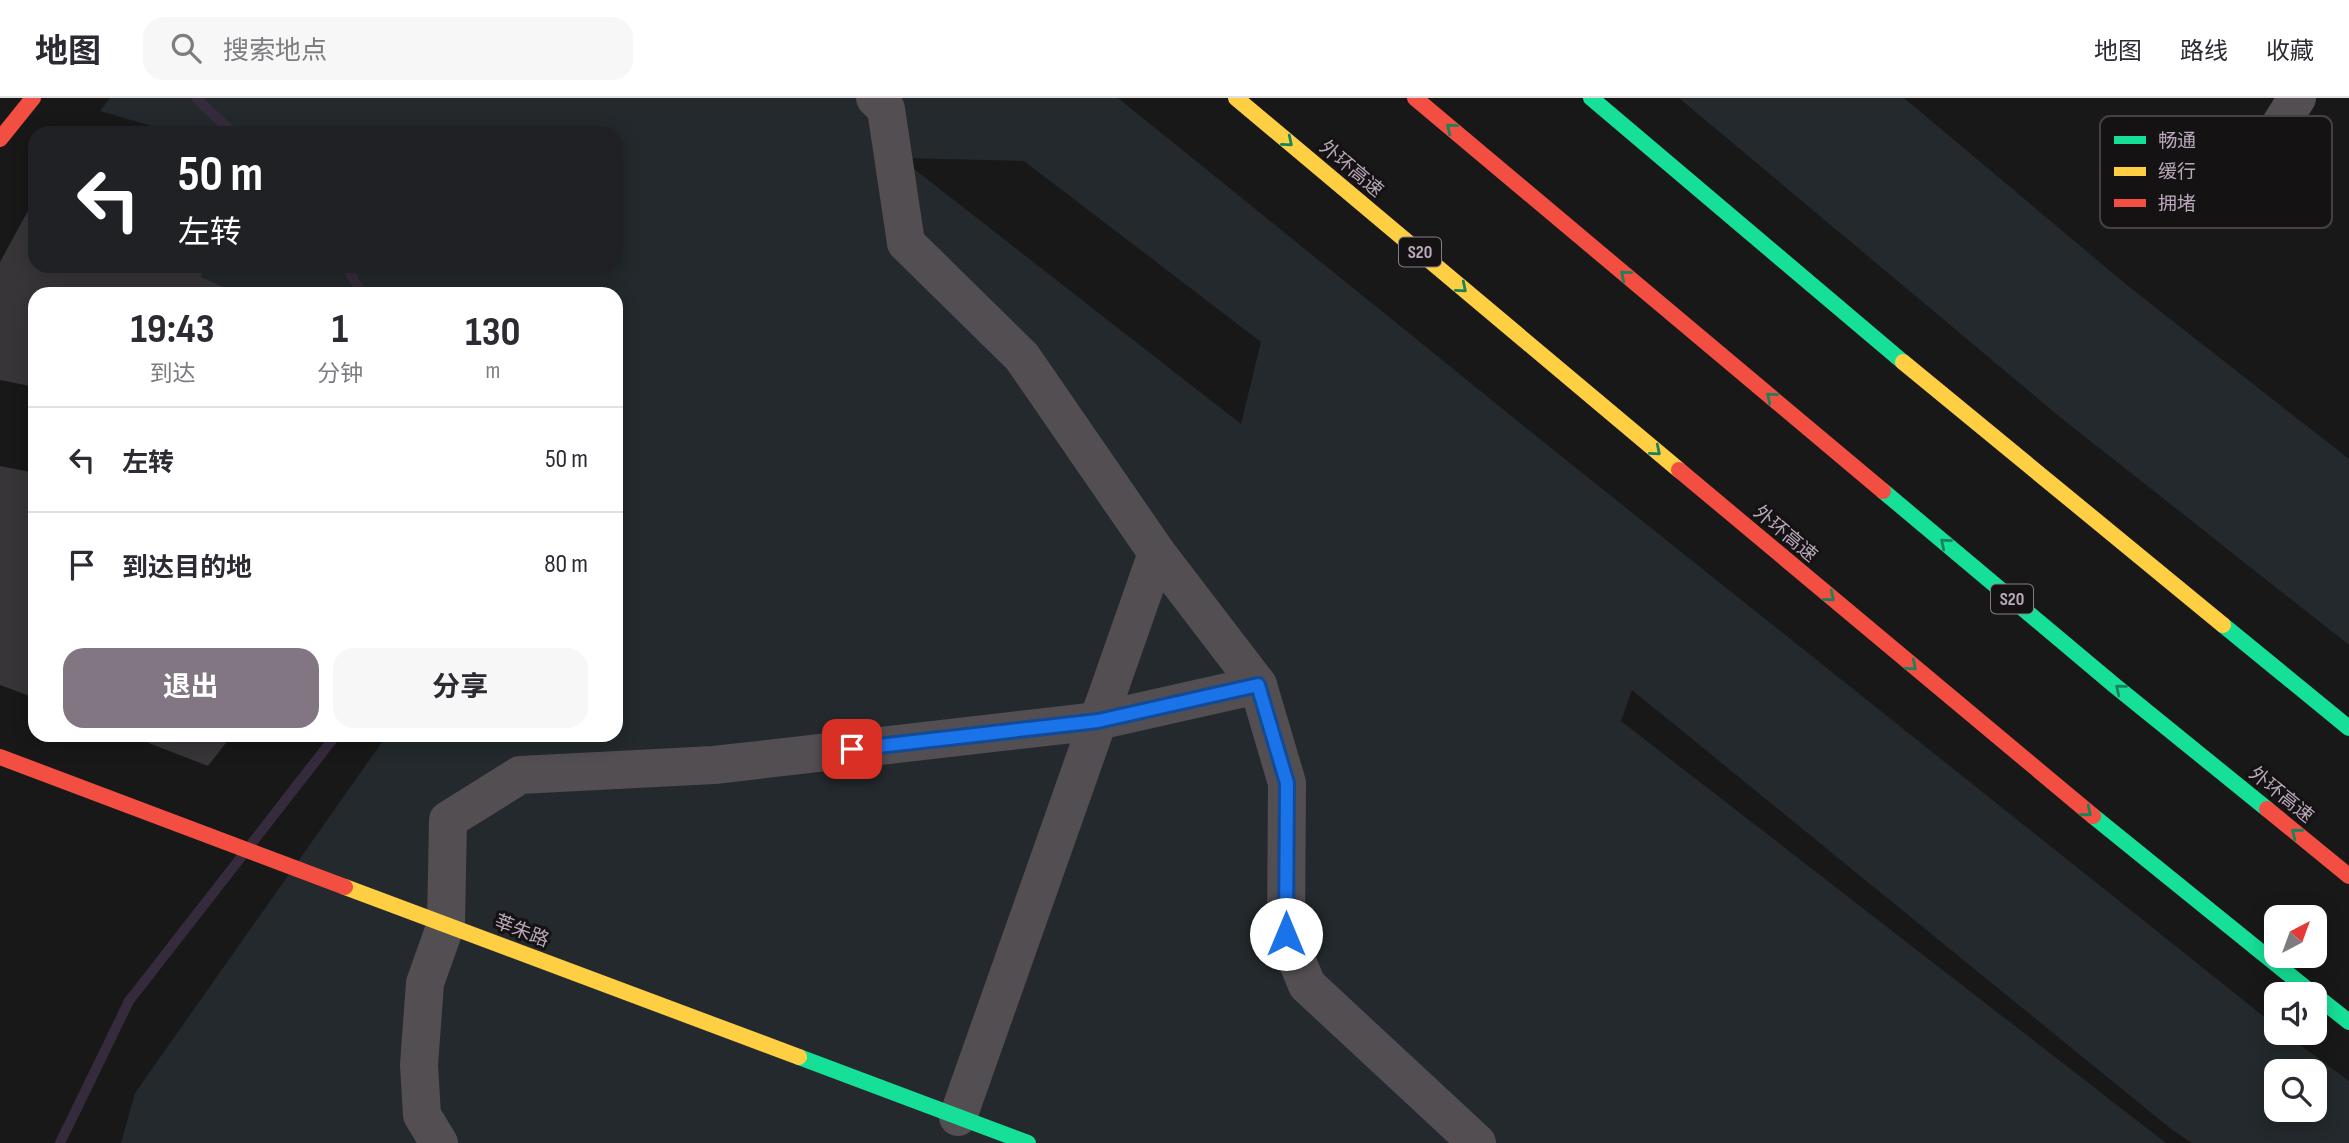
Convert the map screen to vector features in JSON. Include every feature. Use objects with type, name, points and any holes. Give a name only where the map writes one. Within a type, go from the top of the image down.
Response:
[{"type":"main road","points":[[0,139],[33,98]]},
{"type":"main road","name":"外环高速","points":[[1236,98],[2040,774],[2298,982]]},
{"type":"main road","name":"外环高速","points":[[1415,98],[2114,685],[2349,876]]},
{"type":"main road","points":[[1591,98],[1966,415],[2349,728]]},
{"type":"main road","name":"莘朱路","points":[[0,757],[1028,1143]]},
{"type":"main road","name":"外环高速","points":[[2327,1005],[2349,1022]]},
{"type":"street","points":[[875,98],[886,109],[906,243],[1022,357],[1157,553],[1258,685],[1287,783],[1286,934],[1307,985],[1477,1143]]},
{"type":"street","points":[[2286,116],[2297,98]]},
{"type":"street","points":[[958,1117],[1157,553]]},
{"type":"street","points":[[439,1143],[422,1115],[418,1065],[425,983],[446,924],[448,820],[520,775],[715,765],[1098,721],[1258,685]]},
{"type":"shaded area","points":[[110,98],[1118,98],[1556,452],[2264,1017],[2264,1045],[2300,1045],[2319,1059],[2264,1059],[2264,1122],[2327,1122],[2327,1065],[2349,1081],[2349,1143],[2192,1143],[2171,1129],[1632,690],[1621,721],[2166,1143],[121,1143],[135,1093],[382,742],[623,742],[623,287],[224,287],[201,277],[202,273],[623,273],[623,126],[152,126],[100,111]],"holes":[[[900,158],[1024,161],[1261,342],[1241,424]]]},
{"type":"shaded area","points":[[1679,98],[1904,98],[2128,286],[2349,459],[2349,645],[2060,417]]},
{"type":"building","points":[[28,211],[28,273],[202,273],[201,277],[224,287],[28,287],[28,386],[0,380],[0,262]]},
{"type":"building","points":[[0,466],[28,472],[28,695],[0,685]]},
{"type":"building","points":[[146,742],[227,742],[208,766]]},
{"type":"waterway","points":[[196,98],[226,126]]},
{"type":"waterway","points":[[350,273],[358,287]]},
{"type":"waterway","points":[[252,843],[331,742]]},
{"type":"waterway","points":[[60,1143],[129,1001],[242,856]]},
{"type":"traffic: fast","points":[[1591,98],[1903,362]]},
{"type":"traffic: fast","points":[[1883,491],[2267,809]]},
{"type":"traffic: fast","points":[[2223,625],[2349,728]]},
{"type":"traffic: fast","points":[[2093,816],[2298,982]]},
{"type":"traffic: fast","points":[[2327,1005],[2349,1022]]},
{"type":"traffic: fast","points":[[799,1057],[1028,1143]]},
{"type":"traffic: slow","points":[[1236,98],[1679,470]]},
{"type":"traffic: slow","points":[[1903,362],[2223,625]]},
{"type":"traffic: slow","points":[[345,887],[799,1057]]},
{"type":"traffic: jam","points":[[0,139],[33,98]]},
{"type":"traffic: jam","points":[[1415,98],[1883,491]]},
{"type":"traffic: jam","points":[[1679,470],[2093,816]]},
{"type":"traffic: jam","points":[[0,757],[345,887]]},
{"type":"traffic: jam","points":[[2267,809],[2349,876]]},
{"type":"route","points":[[852,749],[1098,721],[1258,685],[1287,783],[1286,934]]}]
